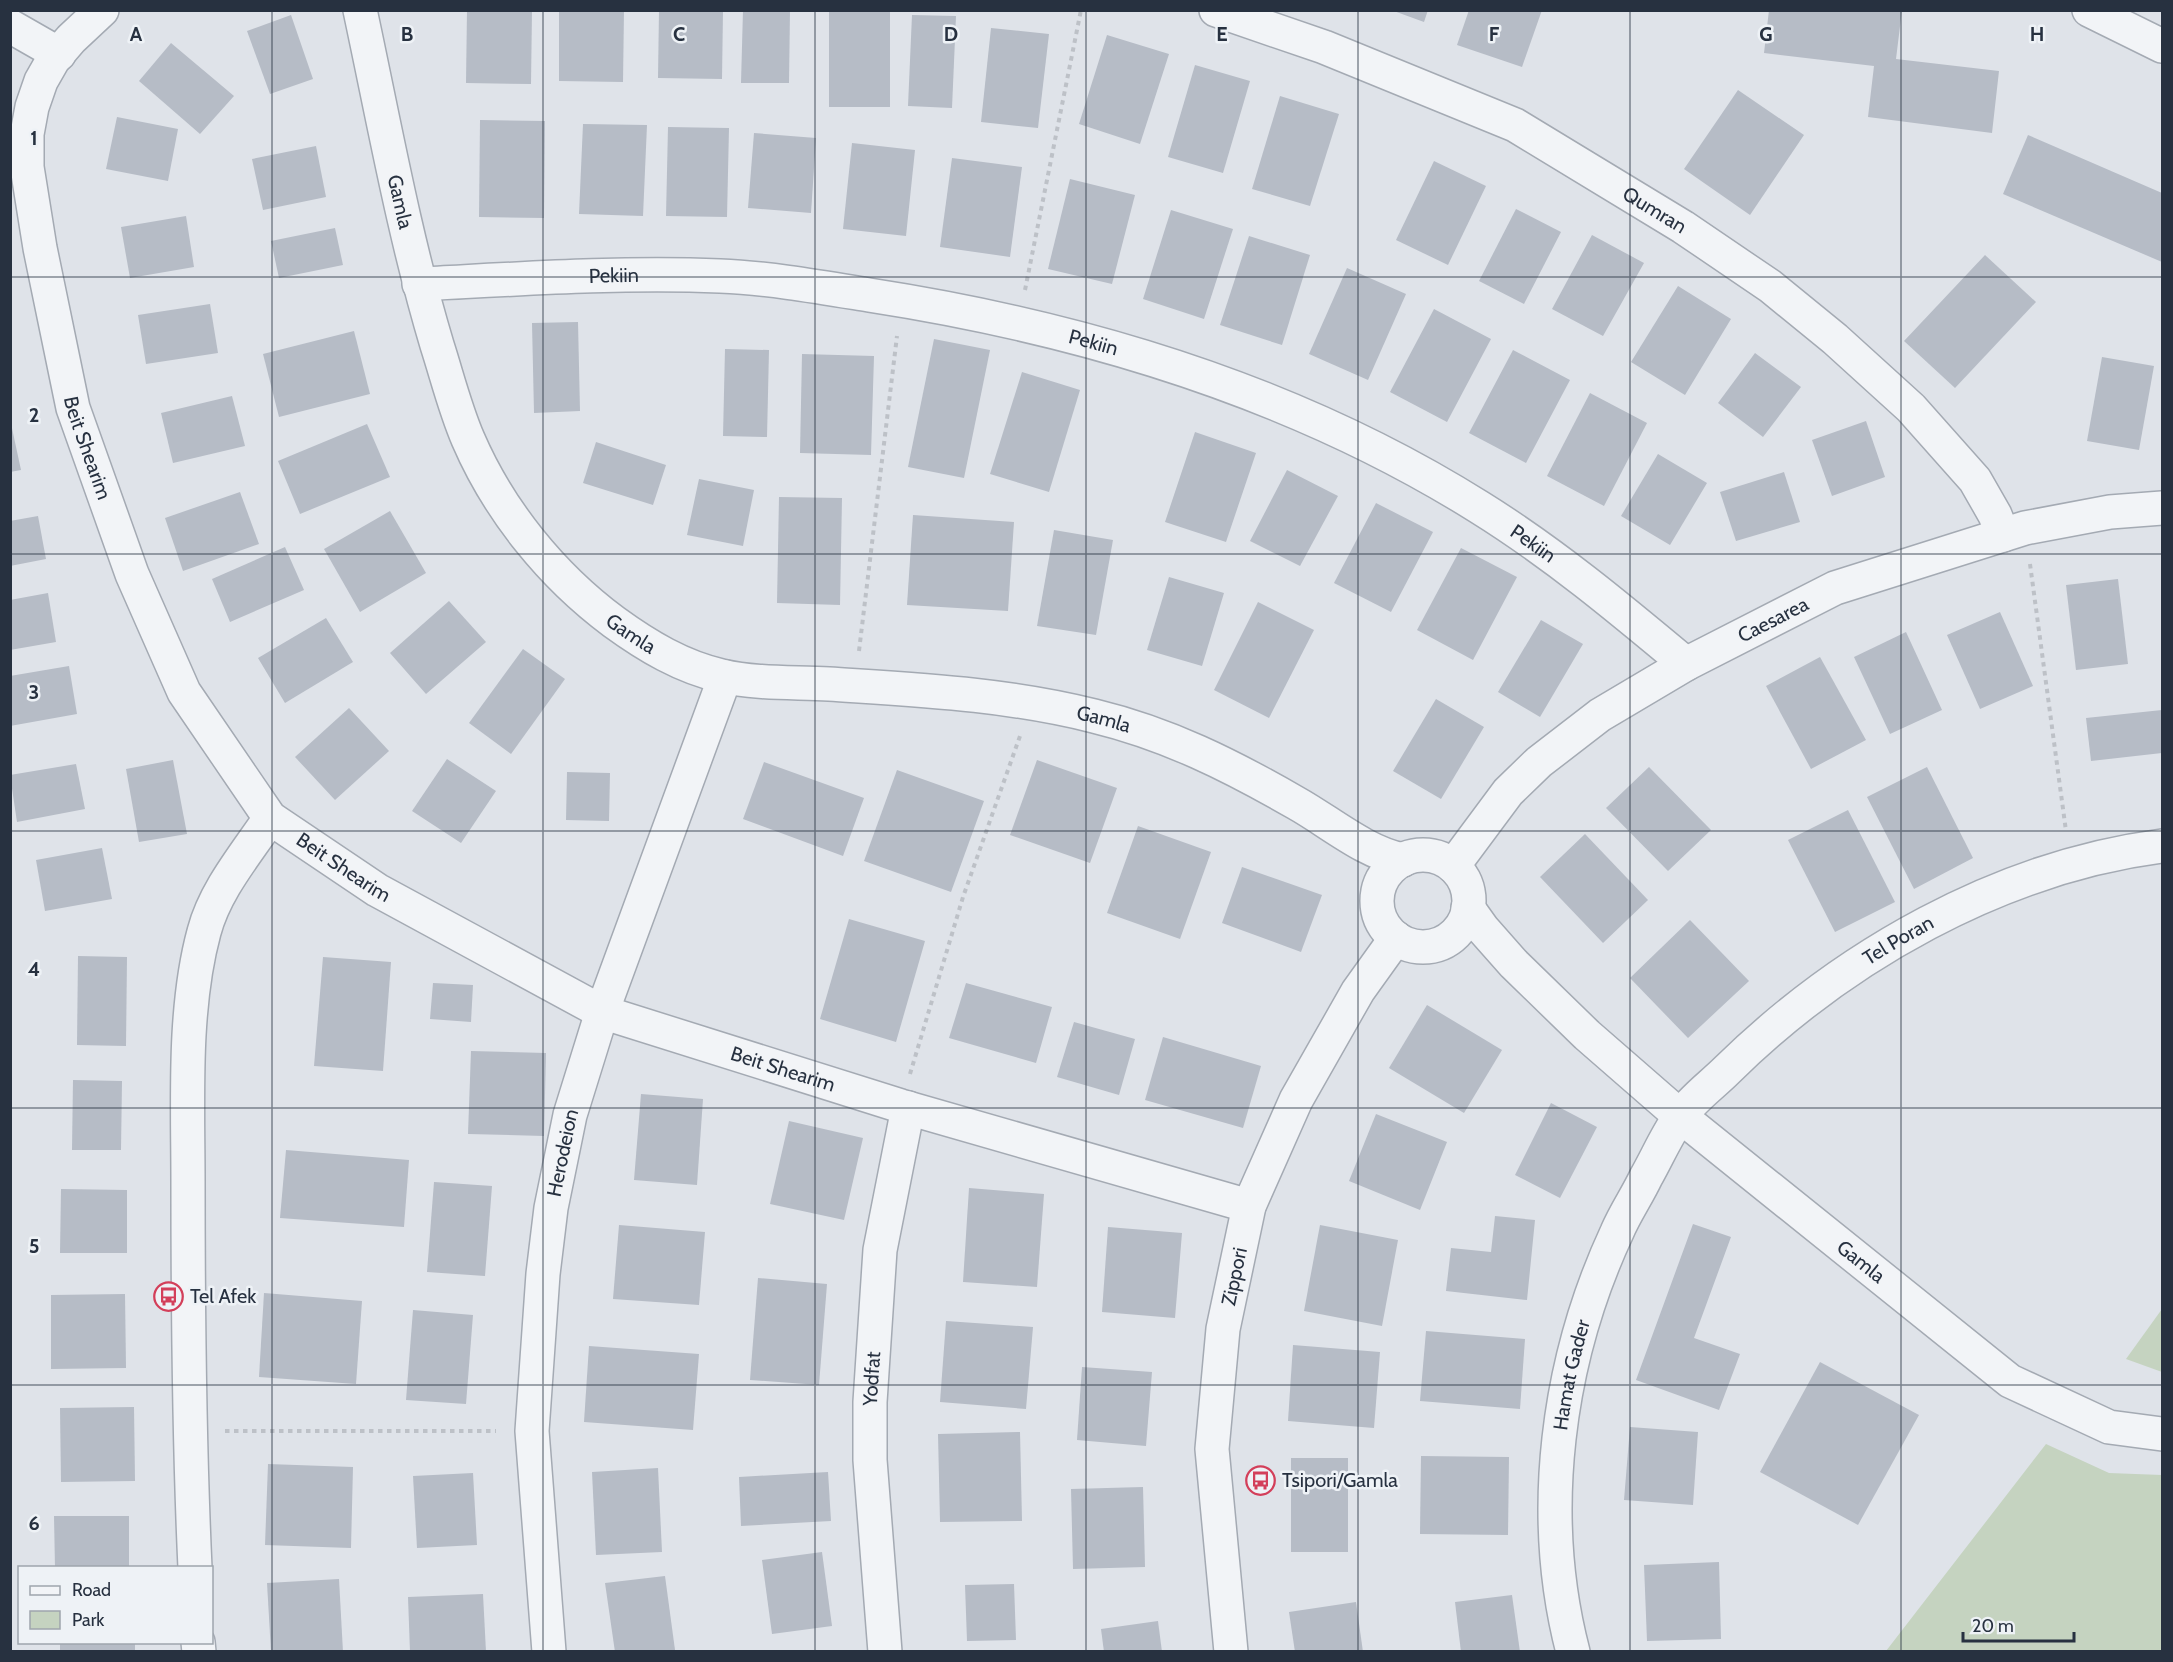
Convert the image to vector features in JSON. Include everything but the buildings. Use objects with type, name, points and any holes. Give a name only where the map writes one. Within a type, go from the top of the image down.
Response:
[{"type":"street","name":"Beit Shearim","points":[[102,10],[59,54],[41,81],[32,107],[27,134],[27,168],[40,248],[73,408],[132,574],[184,692],[270,818],[377,891],[602,1012],[904,1107],[1249,1206]]},
{"type":"street","name":"Gamla","points":[[360,10],[419,284],[468,439],[491,485],[530,542],[574,589],[639,639],[684,664],[725,677],[964,693],[1032,702],[1106,719],[1198,750],[1299,804],[1359,842],[1403,860]]},
{"type":"street","name":"Qumran","points":[[1216,10],[1335,51],[1515,125],[1693,233],[1770,286],[1835,339],[1911,408],[1975,480],[1995,515],[2014,532]]},
{"type":"street","points":[[2090,10],[2163,46]]},
{"type":"street","points":[[10,26],[59,54]]},
{"type":"street","name":"Pekiin","points":[[419,284],[624,273],[724,276],[963,310],[1094,342],[1188,370],[1273,401],[1368,444],[1478,506],[1570,568],[1686,664]]},
{"type":"street","name":"Caesarea","points":[[1453,866],[1508,792],[1539,762],[1600,715],[1686,664],[1835,588],[2014,532],[2110,512],[2163,508]]},
{"type":"street","name":"Herodeion","points":[[549,1652],[532,1431],[543,1274],[551,1208],[570,1115],[602,1012],[725,677]]},
{"type":"street","name":"Gamla","points":[[1299,804],[1345,841],[1380,884]]},
{"type":"street","points":[[195,1566],[188,1431],[188,1089],[197,965],[204,930],[220,892],[270,818]]},
{"type":"street","name":"Tel Poran","points":[[1680,1116],[1740,1057],[1804,1000],[1861,962],[1973,902],[2071,867],[2163,846]]},
{"type":"street","points":[[1427,855],[1453,866],[1466,884],[1468,908],[1459,930],[1441,944],[1418,947],[1396,938],[1384,927],[1378,913],[1377,898],[1380,884],[1387,872],[1403,860],[1427,855]]},
{"type":"street","name":"Gamla","points":[[1468,908],[1475,920],[1514,964],[1587,1035],[1680,1116],[2010,1381],[2109,1426],[2163,1434]]},
{"type":"street","name":"Zippori","points":[[1231,1652],[1212,1449],[1222,1329],[1249,1206],[1301,1091],[1358,991],[1396,938]]},
{"type":"street","name":"Gamla","points":[[1441,944],[1463,949],[1482,959],[1587,1035]]},
{"type":"street","name":"Yodfat","points":[[885,1652],[870,1460],[870,1402],[880,1250],[904,1107]]},
{"type":"street","name":"Hamat Gader","points":[[1573,1652],[1562,1607],[1556,1545],[1556,1483],[1567,1381],[1597,1282],[1617,1232],[1680,1116]]},
{"type":"path","points":[[1018,324],[1081,10]]},
{"type":"path","points":[[854,686],[901,300]]},
{"type":"path","points":[[2014,532],[2071,867]]},
{"type":"path","points":[[904,1107],[963,897],[1032,702]]},
{"type":"path","points":[[188,1431],[532,1431]]},
{"type":"green space","points":[[2162,1309],[2162,1372],[2126,1359]]},
{"type":"green space","points":[[2046,1444],[2109,1473],[2162,1475],[2162,1651],[1886,1651]]},
{"type":"place","name":"Tel Afek","points":[[169,1296]]},
{"type":"place","name":"Tsipori/Gamla","points":[[1261,1480]]}]
